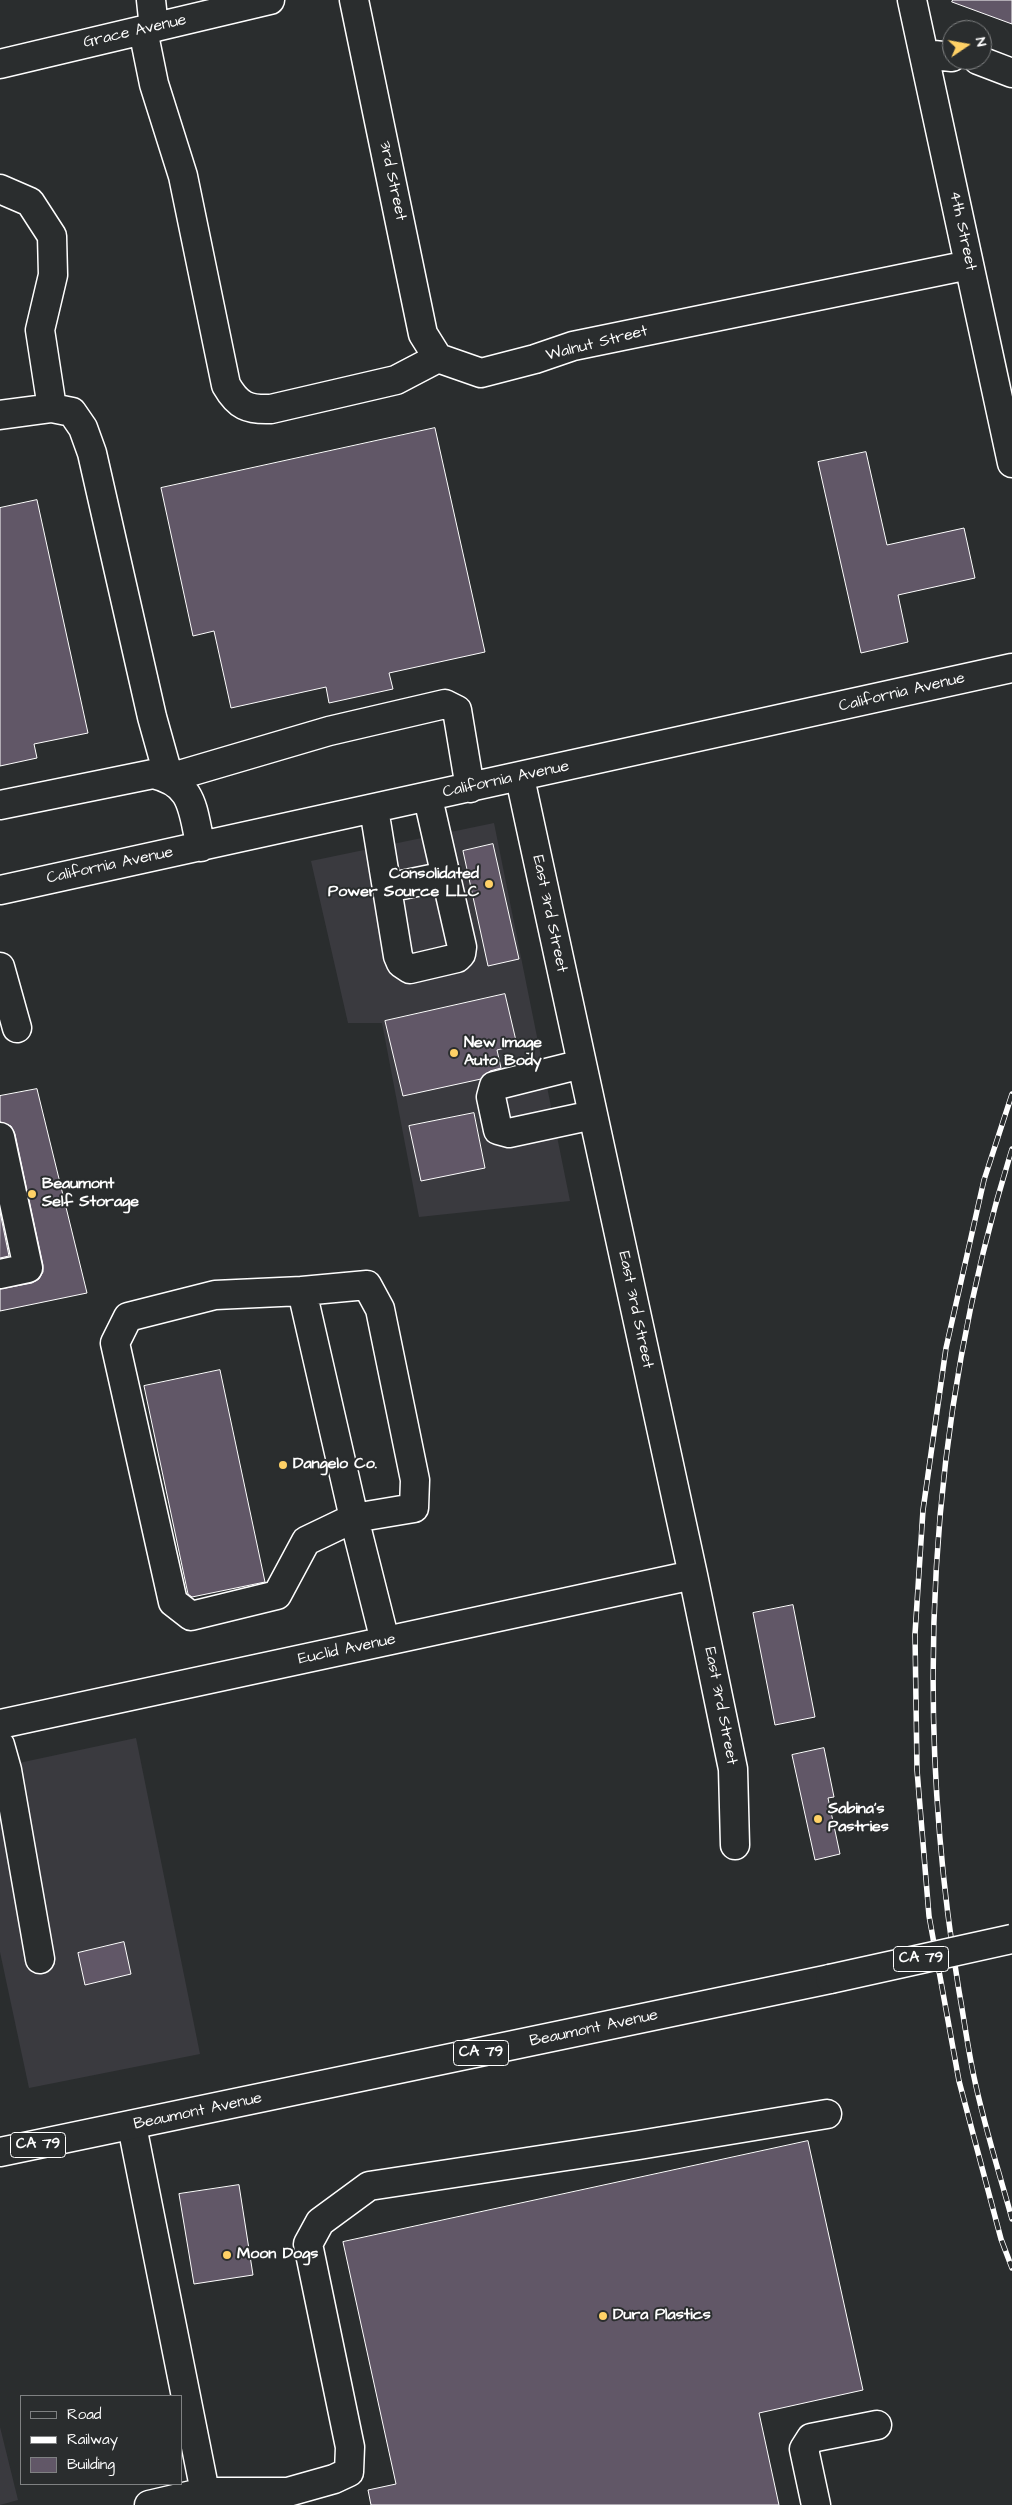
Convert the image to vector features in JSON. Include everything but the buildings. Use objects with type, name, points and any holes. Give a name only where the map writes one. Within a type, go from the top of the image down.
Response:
[{"type":"main road","points":[[151,0],[148,29],[154,84],[183,176],[226,385],[233,398],[255,410],[272,409],[396,380],[438,358]]},
{"type":"main road","name":"Grace Avenue","points":[[0,64],[270,0]]},
{"type":"main road","name":"3rd Street","points":[[354,0],[423,334],[438,358]]},
{"type":"main road","name":"4th Street","points":[[912,0],[969,265],[1008,422],[1012,463]]},
{"type":"main road","points":[[924,54],[942,56]]},
{"type":"main road","points":[[992,65],[1012,73]]},
{"type":"main road","points":[[0,189],[30,202],[52,236],[53,275],[40,330],[52,408]]},
{"type":"main road","name":"Walnut Street","points":[[438,358],[481,373],[535,359],[573,346],[969,265]]},
{"type":"main road","points":[[0,415],[52,408],[72,412],[83,428],[92,453],[152,717],[169,778]]},
{"type":"main road","name":"California Avenue","points":[[0,890],[520,778],[1012,668]]},
{"type":"main road","points":[[169,778],[329,731],[445,704],[457,710],[470,788]]},
{"type":"main road","points":[[0,805],[153,774],[169,778],[182,786],[190,800],[201,847]]},
{"type":"main road","name":"East 3rd Street","points":[[520,778],[693,1575],[733,1769],[735,1845]]},
{"type":"main road","points":[[374,809],[398,956],[401,964],[410,969],[457,958],[461,954],[462,947],[428,798]]},
{"type":"main road","points":[[387,888],[446,876]]},
{"type":"main road","points":[[0,967],[17,1028]]},
{"type":"main road","points":[[582,1064],[494,1086],[492,1097],[498,1130],[509,1133],[593,1115]]},
{"type":"main road","points":[[0,1137],[28,1268],[0,1274]]},
{"type":"main road","points":[[367,1285],[380,1308],[416,1480],[414,1508],[354,1518],[306,1541],[277,1595],[191,1616],[173,1602],[115,1343],[128,1317],[215,1296],[302,1291],[367,1285]]},
{"type":"main road","points":[[302,1291],[354,1518],[386,1641]]},
{"type":"main road","name":"Euclid Avenue","points":[[0,1724],[693,1575]]},
{"type":"main road","points":[[0,1745],[7,1770],[40,1959]]},
{"type":"main road","name":"Beaumont Avenue","points":[[0,2152],[132,2126],[1012,1939]]},
{"type":"main road","points":[[149,2505],[205,2492],[288,2492],[334,2479],[349,2472],[350,2447],[308,2244],[320,2222],[369,2186],[828,2114]]},
{"type":"main road","points":[[132,2126],[205,2492]]},
{"type":"main road","points":[[816,2505],[804,2448],[811,2438],[877,2425]]},
{"type":"shaded area","points":[[494,823],[570,1201],[419,1217],[382,1023],[348,1023],[311,861]]},
{"type":"shaded area","points":[[136,1738],[200,2054],[29,2088],[0,1952],[0,1767]]},
{"type":"shaded area","points":[[0,2427],[18,2500],[0,2505]]},
{"type":"railway","points":[[1012,1094],[984,1180],[946,1348],[923,1510],[915,1634],[917,1770],[929,1916],[959,2081],[1001,2239],[1012,2268]]},
{"type":"railway","points":[[1012,1149],[983,1252],[961,1356],[946,1461],[936,1567],[933,1673],[936,1780],[945,1886],[959,1991],[978,2095],[1012,2219]]},
{"type":"place","name":"Consolidated Power Source LLC","points":[[489,884]]},
{"type":"place","name":"New Image Auto Body","points":[[454,1053]]},
{"type":"place","name":"Beaumont Self Storage","points":[[32,1194]]},
{"type":"place","name":"Dangelo Co.","points":[[283,1465]]},
{"type":"place","name":"Sabina's Pastries","points":[[818,1819]]},
{"type":"place","name":"Moon Dogs","points":[[227,2255]]},
{"type":"place","name":"Dura Plastics","points":[[603,2316]]}]
